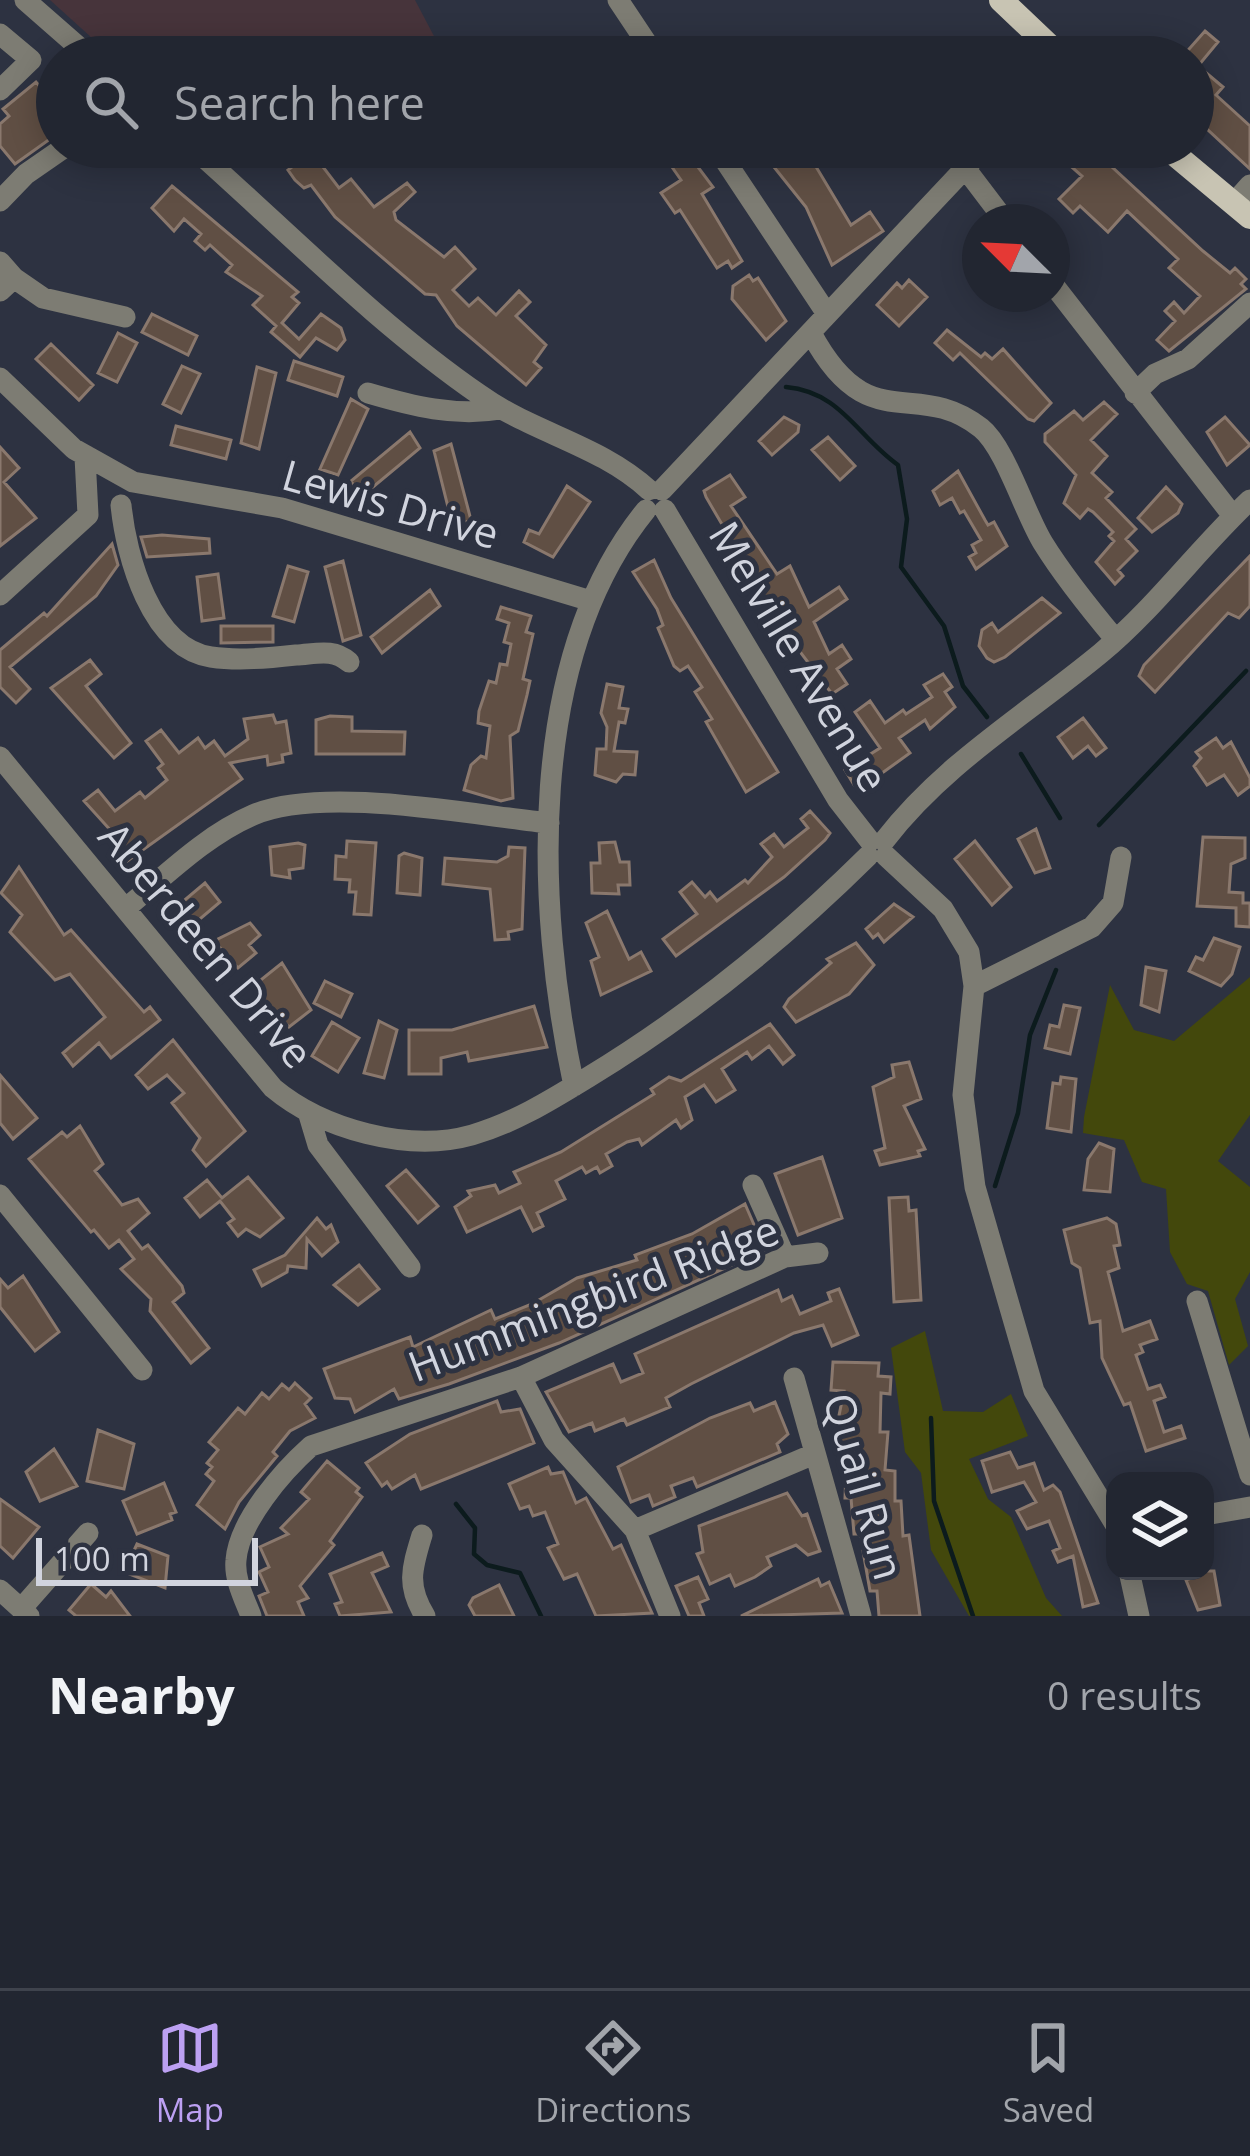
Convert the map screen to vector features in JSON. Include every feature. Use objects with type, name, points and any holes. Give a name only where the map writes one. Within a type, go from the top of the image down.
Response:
[{"type":"main road","points":[[1001,0],[1039,36]]},
{"type":"main road","points":[[1196,168],[1245,202]]},
{"type":"street","points":[[25,0],[66,36]]},
{"type":"street","points":[[618,0],[642,36]]},
{"type":"street","points":[[0,34],[31,60],[0,90]]},
{"type":"street","points":[[0,201],[36,167]]},
{"type":"street","name":"Melville Avenue","points":[[216,168],[448,372],[501,409],[586,448],[655,500],[838,800],[877,848],[943,909],[969,952],[974,986],[964,1095],[975,1187],[1034,1391],[1106,1509]]},
{"type":"street","points":[[730,168],[827,314]]},
{"type":"street","points":[[574,1086],[558,986],[550,823],[565,682],[591,602],[616,550],[655,500],[965,168],[992,204]]},
{"type":"street","points":[[5,277],[43,298],[124,317]]},
{"type":"street","points":[[1135,393],[1155,374],[1188,359],[1250,303]]},
{"type":"street","points":[[1070,307],[1135,393],[1242,508]]},
{"type":"street","points":[[811,333],[842,382],[862,394],[950,414],[980,428],[1043,544],[1116,640]]},
{"type":"street","points":[[0,378],[85,457],[133,482],[167,491]]},
{"type":"street","points":[[368,393],[418,407],[475,414],[501,409]]},
{"type":"street","points":[[85,457],[88,515]]},
{"type":"street","points":[[0,595],[88,515],[167,491]]},
{"type":"street","name":"Lewis Drive","points":[[167,491],[282,508],[591,602]]},
{"type":"street","points":[[122,505],[139,578],[172,636],[189,650],[211,657],[247,658],[328,652],[349,662]]},
{"type":"street","name":"Aberdeen Drive","points":[[3,766],[126,908],[252,1066],[309,1115],[389,1135],[468,1136],[574,1086],[756,962],[970,753],[1116,640],[1242,508]]},
{"type":"street","points":[[126,908],[216,836],[250,816],[296,803],[550,823]]},
{"type":"street","points":[[974,986],[1091,927],[1113,903],[1121,856]]},
{"type":"street","points":[[309,1115],[318,1144],[410,1268]]},
{"type":"street","points":[[753,1185],[785,1258]]},
{"type":"street","points":[[0,1196],[142,1370]]},
{"type":"street","name":"Hummingbird Ridge","points":[[251,1616],[236,1575],[240,1541],[302,1454],[354,1429],[521,1377],[785,1258],[818,1253]]},
{"type":"street","points":[[1197,1301],[1250,1475]]},
{"type":"street","points":[[521,1377],[554,1440],[635,1530],[670,1616]]},
{"type":"street","name":"Quail Run","points":[[794,1378],[861,1616]]},
{"type":"street","points":[[635,1530],[814,1454]]},
{"type":"street","points":[[1214,1513],[1250,1507]]},
{"type":"street","points":[[0,1590],[25,1612],[88,1533]]},
{"type":"street","points":[[422,1534],[410,1573],[411,1592],[425,1616]]},
{"type":"street","points":[[1131,1580],[1139,1616]]},
{"type":"shaded area","points":[[50,0],[415,0],[434,36],[90,36]]},
{"type":"green space","points":[[1250,977],[1250,1115],[1218,1161],[1250,1187],[1250,1272],[1235,1299],[1248,1346],[1229,1365],[1208,1291],[1187,1284],[1170,1252],[1166,1189],[1142,1182],[1124,1140],[1083,1133],[1110,985],[1134,1030],[1174,1041]]},
{"type":"green space","points":[[925,1331],[943,1411],[983,1412],[1011,1394],[1028,1436],[969,1459],[988,1499],[1011,1517],[1046,1598],[1062,1616],[969,1616],[931,1550],[921,1473],[905,1452],[891,1348]]},
{"type":"building","points":[[1214,79],[1223,87],[1216,95],[1250,126],[1250,169],[1214,136]]},
{"type":"building","points":[[36,82],[36,149],[15,164],[0,146],[0,124],[9,116],[3,109]]},
{"type":"building","points":[[324,168],[339,188],[351,179],[374,207],[407,183],[415,192],[394,212],[396,220],[444,257],[455,247],[475,269],[453,290],[469,306],[478,298],[496,315],[519,291],[530,302],[516,316],[546,345],[534,362],[541,368],[526,385],[457,326],[436,295],[425,294],[335,217],[311,185],[304,188],[288,170]]},
{"type":"building","points":[[673,168],[699,168],[713,187],[702,194],[742,261],[732,268],[728,261],[717,268],[680,210],[675,213],[661,193],[681,180]]},
{"type":"building","points":[[775,168],[817,168],[851,225],[870,212],[883,231],[832,265],[806,207]]},
{"type":"building","points":[[1073,168],[1113,168],[1203,251],[1230,273],[1235,268],[1246,279],[1241,284],[1246,289],[1169,351],[1157,340],[1175,321],[1165,311],[1174,302],[1184,313],[1200,296],[1169,268],[1178,259],[1127,211],[1108,232],[1080,206],[1073,213],[1070,204],[1059,199],[1082,176]]},
{"type":"building","points":[[172,186],[298,292],[292,297],[299,303],[282,323],[299,339],[321,314],[341,328],[345,340],[337,350],[316,338],[300,357],[271,332],[276,326],[253,305],[262,296],[226,272],[232,265],[210,245],[205,250],[195,241],[201,234],[184,219],[174,231],[152,208]]},
{"type":"building","points":[[749,275],[753,281],[758,278],[786,321],[766,340],[732,299],[733,286]]},
{"type":"building","points":[[909,280],[927,297],[899,326],[877,305],[897,283],[902,288]]},
{"type":"building","points":[[152,314],[197,336],[188,355],[142,332]]},
{"type":"building","points":[[947,330],[981,357],[985,353],[992,359],[1003,349],[1051,403],[1034,421],[1028,419],[960,353],[953,360],[935,343]]},
{"type":"building","points":[[118,333],[137,343],[117,382],[98,373]]},
{"type":"building","points":[[51,344],[93,385],[79,400],[36,359]]},
{"type":"building","points":[[294,361],[343,377],[337,396],[288,380]]},
{"type":"building","points":[[182,366],[200,374],[181,413],[163,404]]},
{"type":"building","points":[[257,367],[276,373],[259,449],[241,443]]},
{"type":"building","points":[[351,399],[368,409],[338,475],[320,469]]},
{"type":"building","points":[[1104,402],[1117,414],[1091,440],[1107,456],[1092,473],[1112,492],[1106,498],[1136,529],[1126,539],[1137,551],[1118,570],[1123,576],[1115,584],[1096,562],[1114,541],[1109,536],[1113,532],[1088,509],[1080,518],[1064,503],[1076,475],[1045,442],[1045,434],[1074,411],[1083,420]]},
{"type":"building","points":[[784,417],[799,425],[798,432],[772,455],[759,441]]},
{"type":"building","points":[[1225,417],[1250,445],[1227,465],[1207,432]]},
{"type":"building","points":[[176,426],[231,440],[226,459],[171,445]]},
{"type":"building","points":[[410,432],[420,448],[361,497],[351,481]]},
{"type":"building","points":[[828,437],[855,466],[840,480],[812,450]]},
{"type":"building","points":[[451,444],[471,520],[453,527],[434,451]]},
{"type":"building","points":[[0,447],[19,468],[4,482],[36,518],[0,546]]},
{"type":"building","points":[[958,471],[988,525],[994,522],[1007,546],[976,569],[969,557],[976,553],[972,545],[981,540],[952,498],[940,505],[933,491]]},
{"type":"building","points":[[730,475],[745,497],[731,506],[777,574],[790,566],[809,607],[839,587],[847,599],[814,622],[829,654],[842,645],[851,659],[837,669],[847,684],[832,694],[785,632],[706,497],[704,491]]},
{"type":"building","points":[[567,486],[590,502],[553,557],[524,542],[529,530],[539,534]]},
{"type":"building","points":[[1166,487],[1182,504],[1178,513],[1152,532],[1138,518]]},
{"type":"building","points":[[141,537],[209,539],[210,553],[147,557]]},
{"type":"building","points":[[112,544],[118,565],[96,596],[10,667],[30,689],[16,703],[0,687],[0,650],[44,613],[47,616]]},
{"type":"building","points":[[1250,556],[1250,606],[1239,618],[1228,613],[1155,692],[1139,676],[1144,665]]},
{"type":"building","points":[[654,560],[671,598],[778,772],[746,792],[706,722],[712,719],[695,692],[702,687],[688,666],[680,671],[674,666],[658,628],[663,625],[657,609],[633,572]]},
{"type":"building","points":[[343,561],[361,635],[343,641],[325,567]]},
{"type":"building","points":[[288,566],[308,572],[294,622],[273,616]]},
{"type":"building","points":[[218,574],[224,618],[202,621],[197,577]]},
{"type":"building","points":[[430,590],[440,606],[382,653],[371,637]]},
{"type":"building","points":[[1042,598],[1060,613],[1005,657],[994,662],[987,658],[979,646],[982,630],[992,623],[998,632]]},
{"type":"building","points":[[501,607],[531,616],[526,632],[533,634],[523,679],[530,681],[527,695],[518,731],[510,736],[513,798],[501,801],[464,790],[471,765],[481,756],[486,758],[490,726],[478,723],[489,681],[496,683],[500,664],[507,665],[511,644],[504,642],[509,623],[497,619]]},
{"type":"building","points":[[221,626],[273,626],[273,642],[221,643]]},
{"type":"building","points":[[90,660],[101,674],[86,686],[131,743],[114,758],[51,688]]},
{"type":"building","points":[[943,674],[952,687],[945,692],[955,707],[930,729],[925,720],[899,738],[910,753],[864,786],[860,781],[854,785],[845,770],[880,748],[855,712],[870,701],[885,723],[903,710],[906,714],[932,697],[924,685]]},
{"type":"building","points":[[607,684],[623,687],[619,708],[628,709],[625,723],[619,722],[614,751],[637,752],[635,775],[623,774],[616,782],[595,775],[597,749],[606,749],[607,727],[601,713]]},
{"type":"building","points":[[273,715],[276,723],[286,721],[291,753],[282,755],[283,762],[268,765],[267,756],[230,763],[242,779],[126,862],[109,841],[113,833],[84,801],[98,790],[115,811],[140,792],[145,798],[167,780],[158,768],[163,764],[146,741],[161,730],[179,753],[198,738],[205,748],[214,741],[225,756],[248,739],[244,719]]},
{"type":"building","points":[[352,717],[352,731],[405,732],[404,754],[316,754],[316,720]]},
{"type":"building","points":[[1083,718],[1106,748],[1096,756],[1088,746],[1073,758],[1058,737]]},
{"type":"building","points":[[1216,738],[1223,748],[1231,742],[1250,778],[1250,786],[1238,795],[1224,775],[1207,785],[1194,766],[1201,758],[1196,752]]},
{"type":"building","points":[[810,811],[830,833],[825,840],[784,877],[676,956],[663,939],[697,914],[680,892],[692,882],[705,897],[710,892],[717,901],[745,880],[748,883],[772,857],[761,844],[774,834],[784,847],[808,828],[801,819]]},
{"type":"building","points":[[1036,829],[1050,868],[1035,873],[1018,839]]},
{"type":"building","points":[[1203,837],[1245,838],[1245,858],[1231,864],[1229,892],[1243,893],[1243,903],[1250,903],[1250,927],[1236,926],[1236,908],[1197,906]]},
{"type":"building","points":[[347,841],[376,843],[371,915],[354,914],[356,892],[349,892],[350,880],[335,879],[336,856],[346,857]]},
{"type":"building","points":[[975,841],[1011,887],[992,905],[955,859]]},
{"type":"building","points":[[615,842],[620,862],[629,862],[630,885],[618,885],[619,894],[592,893],[591,863],[600,863],[599,843]]},
{"type":"building","points":[[305,845],[303,868],[289,870],[290,878],[272,875],[270,847]]},
{"type":"building","points":[[509,847],[525,848],[522,929],[508,932],[509,939],[495,940],[490,889],[443,884],[445,858],[497,862],[508,856]]},
{"type":"building","points":[[399,856],[422,858],[420,895],[397,893]]},
{"type":"building","points":[[19,867],[64,935],[71,930],[144,1012],[150,1007],[160,1020],[111,1058],[99,1043],[73,1066],[63,1053],[105,1017],[70,974],[55,980],[10,932],[22,915],[1,893]]},
{"type":"building","points":[[205,883],[220,902],[194,924],[181,903]]},
{"type":"building","points":[[894,904],[913,917],[884,942],[878,934],[873,938],[866,929]]},
{"type":"building","points":[[607,911],[629,959],[641,952],[651,971],[601,995],[591,961],[599,957],[586,923]]},
{"type":"building","points":[[250,923],[260,935],[249,945],[256,953],[238,968],[214,941]]},
{"type":"building","points":[[1214,938],[1240,947],[1232,974],[1221,986],[1189,971],[1196,957],[1203,960]]},
{"type":"building","points":[[856,943],[874,965],[849,994],[796,1022],[784,1007],[789,999],[831,963],[827,959]]},
{"type":"building","points":[[282,963],[311,1010],[289,1027],[257,993],[261,989],[257,983]]},
{"type":"building","points":[[1146,967],[1166,971],[1159,1012],[1141,1005]]},
{"type":"building","points":[[325,981],[352,994],[341,1017],[314,1003]]},
{"type":"building","points":[[1064,1005],[1080,1008],[1070,1054],[1045,1048],[1050,1025],[1059,1027]]},
{"type":"building","points":[[534,1006],[547,1047],[469,1061],[467,1052],[441,1058],[441,1074],[409,1074],[409,1030],[452,1030]]},
{"type":"building","points":[[379,1021],[397,1030],[384,1078],[364,1073]]},
{"type":"building","points":[[332,1022],[359,1038],[338,1072],[312,1056]]},
{"type":"building","points":[[770,1024],[794,1055],[783,1064],[769,1046],[752,1059],[747,1052],[722,1069],[735,1090],[716,1102],[704,1085],[685,1097],[692,1120],[681,1128],[676,1120],[642,1145],[639,1139],[627,1142],[606,1154],[612,1166],[600,1173],[597,1167],[586,1173],[582,1167],[556,1181],[565,1199],[537,1213],[543,1226],[533,1231],[521,1207],[467,1232],[455,1207],[471,1196],[468,1191],[495,1185],[499,1193],[520,1183],[514,1172],[561,1152],[654,1094],[651,1089],[669,1077],[681,1081]]},
{"type":"building","points":[[173,1040],[245,1131],[206,1166],[193,1150],[200,1138],[172,1103],[184,1093],[167,1075],[148,1089],[136,1075]]},
{"type":"building","points":[[909,1062],[921,1099],[904,1106],[925,1149],[918,1151],[920,1156],[880,1165],[875,1151],[885,1148],[873,1087],[894,1077],[892,1065]]},
{"type":"building","points":[[0,1075],[37,1118],[13,1139],[0,1123]]},
{"type":"building","points":[[1061,1077],[1076,1079],[1071,1132],[1047,1128],[1053,1083],[1060,1084]]},
{"type":"building","points":[[80,1126],[103,1164],[95,1171],[122,1205],[138,1199],[149,1213],[128,1231],[142,1249],[148,1245],[182,1286],[184,1293],[173,1302],[209,1348],[191,1363],[150,1311],[151,1299],[121,1269],[134,1259],[119,1240],[109,1248],[91,1232],[29,1159],[62,1132],[67,1137]]},
{"type":"building","points":[[1099,1143],[1114,1149],[1110,1192],[1084,1190],[1088,1159]]},
{"type":"building","points":[[822,1157],[842,1218],[798,1235],[775,1174]]},
{"type":"building","points":[[406,1170],[438,1206],[418,1223],[387,1186]]},
{"type":"building","points":[[248,1177],[283,1218],[260,1237],[246,1229],[238,1236],[228,1223],[234,1219],[220,1201],[200,1217],[185,1198],[207,1180],[222,1198]]},
{"type":"building","points":[[908,1197],[909,1211],[916,1210],[921,1300],[894,1302],[889,1198]]},
{"type":"building","points":[[745,1204],[765,1250],[559,1343],[449,1384],[399,1399],[394,1389],[355,1412],[350,1399],[335,1398],[324,1369],[410,1337],[413,1347],[491,1310],[495,1319],[577,1278],[637,1260],[635,1255],[692,1234]]},
{"type":"building","points":[[317,1218],[326,1229],[331,1225],[338,1242],[322,1256],[307,1239],[306,1268],[288,1266],[287,1272],[262,1286],[254,1270],[285,1255]]},
{"type":"building","points":[[1107,1218],[1116,1224],[1120,1245],[1114,1246],[1119,1268],[1108,1272],[1123,1331],[1150,1321],[1157,1339],[1140,1345],[1143,1352],[1136,1355],[1148,1389],[1160,1385],[1165,1397],[1154,1401],[1164,1432],[1181,1426],[1185,1438],[1146,1451],[1130,1403],[1124,1405],[1102,1358],[1100,1321],[1090,1323],[1080,1268],[1072,1263],[1064,1230]]},
{"type":"building","points":[[359,1265],[379,1289],[358,1305],[334,1285]]},
{"type":"building","points":[[23,1276],[59,1332],[35,1351],[0,1307],[0,1279],[8,1288]]},
{"type":"building","points":[[839,1289],[858,1335],[832,1346],[823,1325],[794,1333],[691,1384],[666,1398],[670,1407],[627,1425],[624,1419],[595,1431],[592,1423],[569,1432],[546,1392],[613,1364],[621,1382],[643,1373],[635,1354],[778,1290],[782,1301],[792,1296],[800,1314],[831,1301],[828,1293]]},
{"type":"building","points":[[833,1362],[879,1363],[878,1376],[891,1377],[890,1394],[881,1393],[880,1432],[888,1432],[885,1470],[895,1471],[895,1501],[901,1501],[903,1536],[909,1535],[920,1616],[879,1616],[877,1591],[870,1591],[860,1534],[854,1534],[851,1498],[845,1498],[847,1446],[834,1440],[844,1391],[831,1390]]},
{"type":"building","points":[[295,1383],[311,1398],[305,1404],[315,1418],[290,1431],[225,1529],[197,1505],[214,1481],[206,1474],[212,1467],[207,1463],[218,1450],[209,1442],[238,1408],[245,1414],[262,1393],[269,1399],[282,1384],[289,1390]]},
{"type":"building","points":[[497,1401],[501,1412],[520,1409],[534,1443],[421,1489],[415,1475],[392,1489],[387,1482],[382,1486],[366,1463],[410,1434]]},
{"type":"building","points":[[775,1402],[788,1434],[777,1444],[780,1452],[697,1487],[693,1478],[671,1486],[675,1497],[653,1506],[649,1495],[631,1502],[618,1467],[710,1418],[750,1403],[754,1411]]},
{"type":"building","points":[[98,1430],[134,1444],[124,1489],[87,1481]]},
{"type":"building","points":[[54,1449],[77,1486],[40,1501],[26,1472]]},
{"type":"building","points":[[1010,1452],[1018,1468],[1034,1463],[1044,1490],[1053,1485],[1060,1492],[1098,1603],[1083,1607],[1073,1556],[1058,1562],[1053,1551],[1060,1548],[1049,1521],[1027,1529],[1017,1511],[1036,1502],[1024,1482],[992,1492],[982,1461]]},
{"type":"building","points":[[327,1461],[359,1488],[356,1492],[362,1497],[330,1541],[334,1545],[300,1586],[308,1598],[298,1602],[304,1616],[267,1616],[259,1596],[268,1592],[259,1572],[269,1567],[260,1547],[288,1534],[281,1528],[309,1499],[301,1492]]},
{"type":"building","points":[[548,1467],[551,1474],[563,1472],[576,1503],[586,1498],[613,1549],[621,1545],[652,1613],[596,1616],[577,1574],[564,1579],[548,1548],[558,1544],[545,1512],[533,1516],[529,1506],[520,1509],[509,1484]]},
{"type":"building","points":[[164,1483],[176,1512],[170,1514],[172,1520],[137,1534],[123,1501]]},
{"type":"building","points":[[787,1493],[802,1516],[807,1514],[820,1551],[808,1555],[796,1545],[767,1557],[771,1566],[755,1577],[735,1586],[730,1575],[710,1584],[697,1554],[703,1552],[699,1526]]},
{"type":"building","points":[[0,1499],[39,1527],[13,1558],[0,1546]]},
{"type":"building","points":[[137,1544],[168,1556],[165,1588],[124,1572]]},
{"type":"building","points":[[382,1553],[388,1566],[372,1573],[391,1612],[340,1616],[335,1604],[342,1602],[330,1574]]},
{"type":"building","points":[[1214,1571],[1220,1605],[1198,1610],[1186,1580],[1214,1580]]},
{"type":"building","points":[[698,1577],[708,1599],[699,1603],[704,1616],[689,1616],[676,1586]]},
{"type":"building","points":[[818,1579],[821,1586],[829,1582],[842,1613],[741,1616]]},
{"type":"building","points":[[91,1584],[106,1597],[111,1591],[130,1616],[76,1616],[69,1610]]},
{"type":"building","points":[[499,1585],[514,1616],[475,1616],[469,1605],[473,1598]]},
{"type":"waterway","points":[[786,387],[835,406],[898,465],[907,519],[901,567],[944,626],[963,686],[987,717]]},
{"type":"waterway","points":[[1099,825],[1246,671]]},
{"type":"waterway","points":[[1021,754],[1060,818]]},
{"type":"waterway","points":[[995,1186],[1018,1113],[1030,1035],[1056,970]]},
{"type":"waterway","points":[[931,1418],[934,1501],[973,1616]]},
{"type":"waterway","points":[[456,1504],[475,1528],[474,1554],[487,1565],[520,1573],[541,1616]]}]
